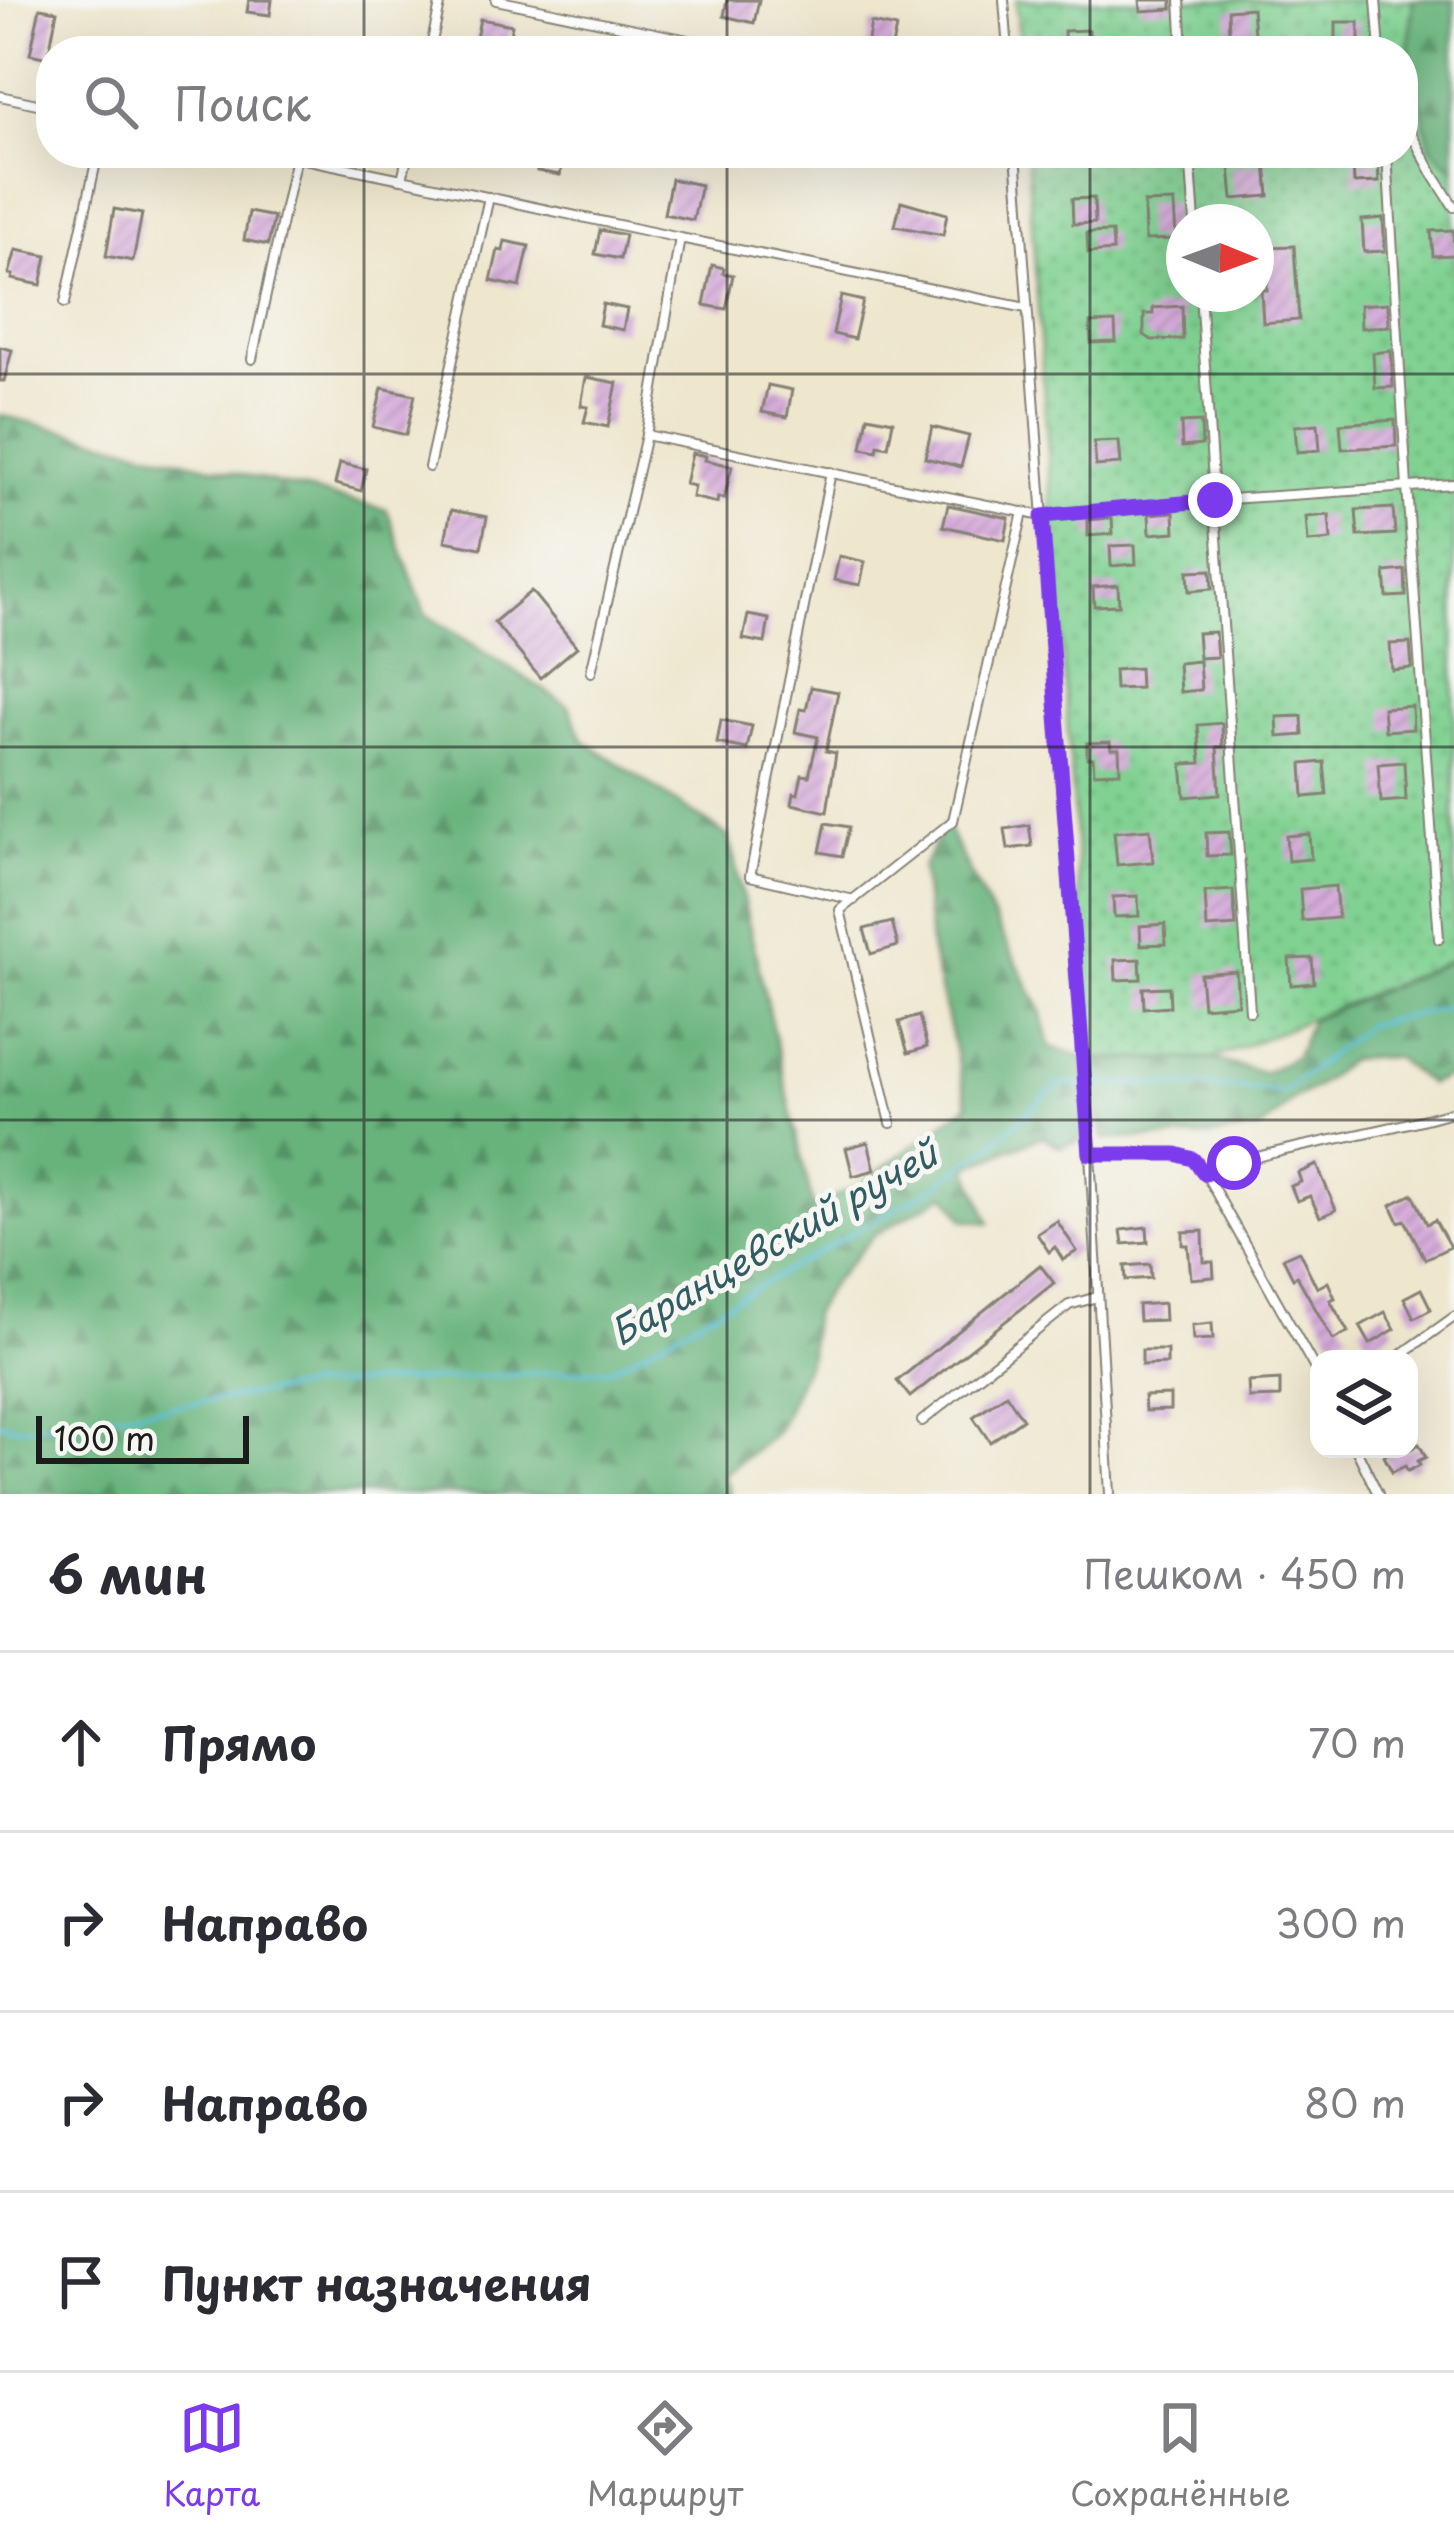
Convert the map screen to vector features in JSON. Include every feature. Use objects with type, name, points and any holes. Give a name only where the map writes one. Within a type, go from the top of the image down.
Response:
[{"type":"lane","points":[[433,36],[441,0]]},
{"type":"lane","points":[[496,0],[668,36]]},
{"type":"lane","points":[[1004,0],[1008,36]]},
{"type":"lane","points":[[1180,0],[1182,36]]},
{"type":"lane","points":[[1376,0],[1379,36]]},
{"type":"lane","points":[[0,96],[36,103]]},
{"type":"lane","points":[[1418,147],[1454,207]]},
{"type":"lane","points":[[65,303],[95,168]]},
{"type":"lane","points":[[252,359],[294,168]]},
{"type":"lane","points":[[346,168],[1026,308]]},
{"type":"lane","points":[[402,179],[405,168]]},
{"type":"lane","points":[[1017,168],[1090,1154],[1110,1494]]},
{"type":"lane","points":[[1191,168],[1194,204]]},
{"type":"lane","points":[[1388,168],[1439,939]]},
{"type":"lane","points":[[430,466],[489,196]]},
{"type":"lane","points":[[591,671],[646,435],[680,238]]},
{"type":"lane","points":[[1201,312],[1250,1011]]},
{"type":"lane","points":[[646,435],[1042,516],[1454,484]]},
{"type":"lane","points":[[831,472],[750,876],[854,900]]},
{"type":"lane","points":[[891,1123],[840,910],[953,821],[1023,512]]},
{"type":"lane","points":[[1205,1174],[1454,1111]]},
{"type":"lane","points":[[1090,1154],[1176,1154],[1193,1159],[1310,1360]]},
{"type":"lane","points":[[922,1421],[1069,1306],[1097,1298]]},
{"type":"lane","points":[[1408,1350],[1454,1317]]},
{"type":"lane","points":[[1360,1458],[1378,1494]]},
{"type":"green space","points":[[1016,0],[1413,0],[1410,36],[1019,36]]},
{"type":"green space","points":[[1413,0],[1454,0],[1454,169],[1431,147],[1418,91],[1418,36],[1410,36]]},
{"type":"green space","points":[[1418,91],[1431,147],[1454,169],[1454,959],[1213,1059],[1091,1059],[1028,168],[1418,168]]},
{"type":"green space","points":[[0,415],[387,510],[425,614],[569,706],[583,740],[729,837],[813,1207],[861,1184],[968,1105],[931,952],[922,868],[945,824],[1041,1010],[1050,1047],[1091,1059],[1213,1059],[1264,1073],[1296,1056],[1311,1020],[1454,959],[1454,1075],[1429,1084],[1394,1057],[1350,1059],[1262,1128],[1206,1137],[1104,1139],[1092,1098],[1084,1139],[1061,1147],[1042,1136],[968,1167],[990,1223],[964,1219],[947,1194],[874,1235],[812,1314],[810,1355],[777,1432],[724,1474],[730,1494],[0,1494]]},
{"type":"building","points":[[249,0],[272,0],[270,15],[247,12]]},
{"type":"building","points":[[727,0],[759,0],[754,23],[724,16]]},
{"type":"building","points":[[1140,0],[1172,0],[1172,9],[1141,11]]},
{"type":"building","points":[[40,8],[57,11],[52,36],[36,36],[36,55],[30,54]]},
{"type":"building","points":[[1252,8],[1254,34],[1229,36],[1228,10]]},
{"type":"building","points":[[480,19],[512,25],[510,36],[476,36]]},
{"type":"building","points":[[1336,22],[1359,22],[1359,36],[1336,36]]},
{"type":"building","points":[[871,23],[896,28],[894,36],[869,36]]},
{"type":"building","points":[[1089,30],[1089,36],[1064,36],[1064,31]]},
{"type":"building","points":[[538,168],[562,168],[560,175]]},
{"type":"building","points":[[1230,168],[1266,168],[1269,196],[1233,199]]},
{"type":"building","points":[[1353,168],[1378,168],[1379,182],[1354,183]]},
{"type":"building","points":[[671,179],[701,185],[693,220],[664,214]]},
{"type":"building","points":[[1094,198],[1095,223],[1073,224],[1072,199]]},
{"type":"building","points":[[901,201],[947,214],[943,235],[895,226]]},
{"type":"building","points":[[1174,202],[1166,204],[1166,239],[1145,240],[1144,203]]},
{"type":"building","points":[[114,209],[142,214],[133,261],[106,256]]},
{"type":"building","points":[[249,212],[274,217],[268,245],[244,240]]},
{"type":"building","points":[[1383,218],[1385,251],[1364,252],[1362,220]]},
{"type":"building","points":[[600,230],[625,235],[620,259],[595,254]]},
{"type":"building","points":[[1453,230],[1454,255],[1433,256],[1431,231]]},
{"type":"building","points":[[1112,232],[1113,251],[1088,253],[1087,233]]},
{"type":"building","points":[[505,241],[529,246],[520,287],[491,281],[498,250],[503,251]]},
{"type":"building","points":[[1294,246],[1299,320],[1263,323],[1262,312],[1274,312],[1274,247]]},
{"type":"building","points":[[16,250],[47,256],[41,285],[12,279],[9,274]]},
{"type":"building","points":[[712,265],[733,275],[726,309],[704,305]]},
{"type":"building","points":[[841,296],[863,301],[854,339],[833,334]]},
{"type":"building","points":[[1388,303],[1389,326],[1361,328],[1360,305]]},
{"type":"building","points":[[603,304],[627,309],[623,330],[599,325]]},
{"type":"building","points":[[1153,308],[1182,312],[1183,339],[1152,340],[1144,335],[1144,314],[1153,314]]},
{"type":"building","points":[[1115,322],[1116,342],[1091,343],[1090,323]]},
{"type":"building","points":[[0,347],[12,350],[4,381],[0,381]]},
{"type":"building","points":[[1391,351],[1393,387],[1375,388],[1373,353]]},
{"type":"building","points":[[586,377],[617,383],[608,427],[584,422],[588,407],[581,406]]},
{"type":"building","points":[[768,385],[792,390],[787,417],[762,412]]},
{"type":"building","points":[[382,388],[415,395],[406,435],[373,427]]},
{"type":"building","points":[[868,416],[893,421],[888,447],[862,448]]},
{"type":"building","points":[[1395,420],[1396,446],[1342,449],[1340,424]]},
{"type":"building","points":[[1201,422],[1202,445],[1182,447],[1181,423]]},
{"type":"building","points":[[1318,424],[1320,450],[1297,452],[1295,426]]},
{"type":"building","points":[[932,427],[969,436],[961,467],[925,458]]},
{"type":"building","points":[[1119,441],[1121,464],[1096,466],[1094,442]]},
{"type":"building","points":[[692,453],[732,466],[724,499],[718,497],[717,503],[692,497],[694,486],[685,484]]},
{"type":"building","points":[[340,463],[366,469],[361,491],[335,484]]},
{"type":"building","points":[[948,505],[1009,518],[1005,540],[943,526]]},
{"type":"building","points":[[1393,508],[1395,534],[1358,536],[1356,510]]},
{"type":"building","points":[[451,510],[487,517],[481,548],[445,541]]},
{"type":"building","points":[[1174,512],[1175,532],[1150,534],[1149,514]]},
{"type":"building","points":[[1329,515],[1331,540],[1308,542],[1306,517]]},
{"type":"building","points":[[1112,518],[1113,534],[1088,536],[1088,520]]},
{"type":"building","points":[[1135,545],[1136,564],[1111,566],[1110,546]]},
{"type":"building","points":[[839,556],[865,562],[860,585],[834,580]]},
{"type":"building","points":[[1211,570],[1212,589],[1189,591],[1188,571]]},
{"type":"building","points":[[1405,570],[1406,596],[1387,597],[1385,572]]},
{"type":"building","points":[[1118,585],[1119,605],[1094,606],[1093,587]]},
{"type":"building","points":[[531,591],[577,647],[540,678],[494,622]]},
{"type":"building","points":[[748,615],[769,619],[765,643],[743,639]]},
{"type":"building","points":[[1215,632],[1217,657],[1199,658],[1197,633]]},
{"type":"building","points":[[1410,643],[1412,668],[1392,670],[1390,644]]},
{"type":"building","points":[[1199,661],[1201,690],[1180,692],[1178,663]]},
{"type":"building","points":[[1139,668],[1140,688],[1115,689],[1114,670]]},
{"type":"building","points":[[811,687],[838,692],[826,751],[836,753],[827,812],[792,804],[802,775],[809,776],[818,737],[795,732]]},
{"type":"building","points":[[1412,706],[1413,729],[1385,731],[1383,708]]},
{"type":"building","points":[[1302,716],[1303,735],[1278,737],[1277,717]]},
{"type":"building","points":[[721,720],[752,726],[747,749],[717,743]]},
{"type":"building","points":[[1222,723],[1223,747],[1217,747],[1220,794],[1185,797],[1182,764],[1201,763],[1198,725]]},
{"type":"building","points":[[1110,742],[1111,749],[1119,749],[1120,772],[1094,773],[1087,743]]},
{"type":"building","points":[[1324,762],[1327,795],[1304,797],[1302,764]]},
{"type":"building","points":[[1404,762],[1406,800],[1381,802],[1378,764]]},
{"type":"building","points":[[826,823],[849,827],[842,856],[820,852]]},
{"type":"building","points":[[1029,825],[1032,846],[1008,849],[1005,829]]},
{"type":"building","points":[[1150,829],[1153,862],[1117,865],[1114,832]]},
{"type":"building","points":[[1229,832],[1231,855],[1207,856],[1206,833]]},
{"type":"building","points":[[1309,834],[1311,859],[1288,861],[1286,836]]},
{"type":"building","points":[[1335,886],[1338,918],[1302,921],[1300,889]]},
{"type":"building","points":[[1233,890],[1236,926],[1207,928],[1205,892]]},
{"type":"building","points":[[1138,896],[1139,916],[1114,917],[1113,897]]},
{"type":"building","points":[[892,922],[898,946],[871,954],[864,929]]},
{"type":"building","points":[[1165,924],[1166,944],[1141,945],[1140,926]]},
{"type":"building","points":[[1312,958],[1314,983],[1291,985],[1289,959]]},
{"type":"building","points":[[1140,959],[1141,979],[1116,980],[1115,960]]},
{"type":"building","points":[[1236,971],[1238,1004],[1203,1007],[1200,974]]},
{"type":"building","points":[[1169,987],[1170,1006],[1144,1008],[1143,988]]},
{"type":"building","points":[[919,1016],[927,1047],[908,1053],[899,1022]]},
{"type":"building","points":[[868,1142],[875,1170],[853,1176],[846,1148]]},
{"type":"building","points":[[1317,1165],[1336,1210],[1320,1217],[1310,1196],[1297,1201],[1291,1186],[1301,1182],[1298,1173]]},
{"type":"building","points":[[1413,1194],[1427,1224],[1435,1220],[1450,1247],[1425,1259],[1405,1220],[1399,1222],[1391,1205]]},
{"type":"building","points":[[1057,1221],[1077,1251],[1063,1260],[1055,1247],[1049,1252],[1037,1234]]},
{"type":"building","points":[[1147,1227],[1148,1242],[1123,1244],[1121,1230]]},
{"type":"building","points":[[1203,1231],[1204,1262],[1213,1262],[1214,1277],[1191,1279],[1183,1232]]},
{"type":"building","points":[[1299,1251],[1317,1288],[1328,1282],[1335,1298],[1330,1300],[1348,1332],[1333,1340],[1283,1258]]},
{"type":"building","points":[[1150,1264],[1151,1278],[1126,1280],[1125,1266]]},
{"type":"building","points":[[1040,1265],[1054,1283],[910,1397],[897,1381]]},
{"type":"building","points":[[1421,1289],[1431,1309],[1414,1318],[1404,1298]]},
{"type":"building","points":[[1164,1303],[1165,1320],[1139,1321],[1138,1305]]},
{"type":"building","points":[[1385,1312],[1395,1329],[1370,1344],[1360,1326]]},
{"type":"building","points":[[1212,1323],[1213,1339],[1193,1340],[1192,1325]]},
{"type":"building","points":[[1142,1350],[1167,1350],[1167,1364],[1142,1365]]},
{"type":"building","points":[[1280,1380],[1280,1397],[1249,1398],[1248,1382]]},
{"type":"building","points":[[1006,1394],[1023,1419],[990,1442],[973,1417]]},
{"type":"building","points":[[1170,1395],[1170,1410],[1145,1411],[1144,1396]]},
{"type":"building","points":[[1418,1445],[1426,1457],[1418,1461],[1420,1465],[1392,1472],[1385,1458],[1418,1458]]},
{"type":"waterway","name":"Баранцевский ручей","points":[[0,1423],[21,1428],[307,1387],[611,1369],[938,1185],[1058,1085],[1142,1084],[1283,1092],[1367,1025],[1454,1006]]},
{"type":"route","points":[[1215,500],[1042,516],[1090,1154],[1176,1154],[1193,1159],[1205,1174],[1234,1163]]}]
